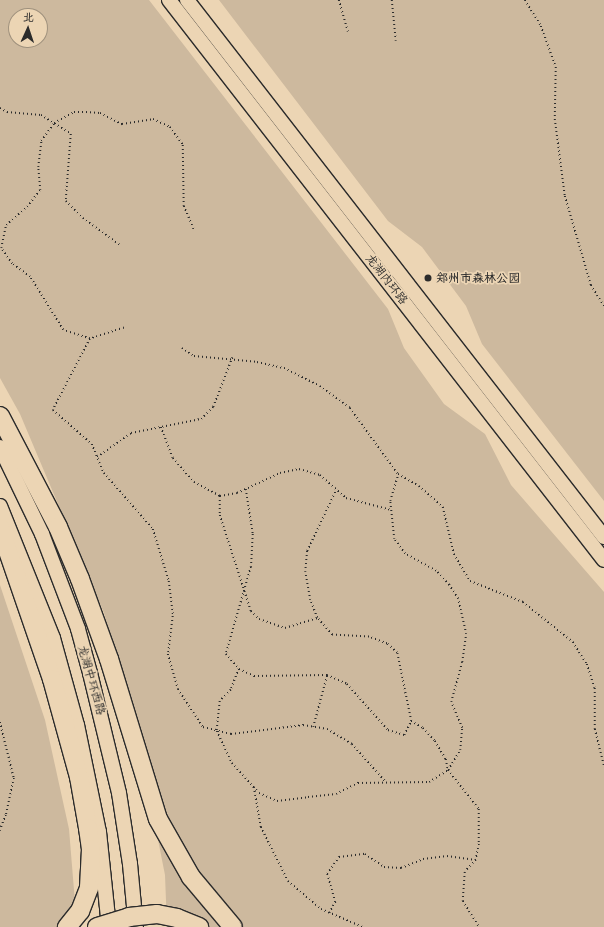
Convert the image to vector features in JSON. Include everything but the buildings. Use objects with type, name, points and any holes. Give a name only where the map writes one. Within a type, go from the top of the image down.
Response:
[{"type":"highway","points":[[0,416],[58,527],[80,579],[109,659],[149,796],[173,849],[190,877],[232,927]]},
{"type":"highway","points":[[0,528],[52,679],[79,777],[88,828],[90,875],[85,900],[68,927]]},
{"type":"highway","points":[[97,927],[128,917],[157,914],[177,918],[199,927]]},
{"type":"main road","name":"龙湖内环路","points":[[169,0],[604,560]]},
{"type":"main road","name":"龙湖内环路","points":[[187,0],[604,537]]},
{"type":"main road","name":"龙湖中环西路","points":[[0,447],[42,534],[78,629],[119,793],[130,864],[136,927]]},
{"type":"main road","points":[[0,506],[53,638],[77,725],[99,832],[109,927]]},
{"type":"path","points":[[339,0],[348,32]]},
{"type":"path","points":[[392,0],[396,41]]},
{"type":"path","points":[[526,0],[541,26],[556,67],[555,119],[565,196],[591,285],[604,306]]},
{"type":"path","points":[[0,108],[7,112],[41,115],[71,134],[66,201],[83,218],[120,245]]},
{"type":"path","points":[[124,328],[90,339],[63,330],[30,277],[12,264],[1,248],[6,225],[27,207],[40,190],[38,167],[41,141],[54,123],[74,112],[100,113],[122,124],[153,119],[170,127],[183,145],[184,206],[194,229]]},
{"type":"path","points":[[90,339],[53,410],[92,444],[104,473],[153,530],[169,581],[173,616],[168,654],[178,689],[203,727],[231,734],[303,725],[327,729],[352,744],[385,781]]},
{"type":"path","points":[[182,348],[194,356],[232,358],[284,368],[320,386],[350,408],[398,474],[419,486],[443,507],[454,554],[470,581],[523,602],[573,642],[587,664],[595,688],[595,729],[604,766]]},
{"type":"path","points":[[97,456],[131,433],[201,419],[212,408],[232,358]]},
{"type":"path","points":[[161,427],[173,458],[194,482],[220,496],[246,489],[280,473],[298,469],[320,475],[346,498],[391,510]]},
{"type":"path","points":[[239,669],[231,690],[220,701],[217,731],[232,763],[259,793],[277,801],[336,794],[358,783],[385,781],[403,784],[429,782],[448,770],[460,750],[462,728],[451,702],[462,662],[466,634],[458,599],[449,585],[436,571],[405,554],[394,539],[390,501],[398,474]]},
{"type":"path","points":[[246,489],[253,534],[251,567],[226,654],[239,669],[254,676],[327,675],[347,684],[388,730],[404,735],[411,721],[398,653],[387,644],[369,637],[332,635],[317,618],[310,600],[305,572],[308,551],[336,490]]},
{"type":"path","points":[[220,496],[220,515],[251,611],[259,619],[285,628],[317,618]]},
{"type":"path","points":[[313,727],[327,675]]},
{"type":"path","points":[[411,721],[424,728],[435,741],[446,759],[448,770],[479,809],[479,844],[476,860],[465,872],[463,901],[479,927]]},
{"type":"path","points":[[0,722],[14,778],[6,815],[0,831]]},
{"type":"path","points":[[254,787],[261,827],[288,881],[321,909],[363,927]]},
{"type":"path","points":[[329,913],[335,902],[327,874],[339,858],[365,854],[384,867],[402,868],[423,859],[447,856],[476,860]]},
{"type":"shaded area","points":[[0,0],[149,0],[388,309],[404,348],[444,404],[485,434],[511,485],[604,592],[604,927],[167,927],[165,875],[136,729],[104,613],[20,414],[0,378]]},
{"type":"shaded area","points":[[219,0],[604,0],[604,501],[482,344],[466,306],[422,247],[388,221]]},
{"type":"shaded area","points":[[0,585],[45,720],[69,829],[77,927],[0,927]]},
{"type":"place","name":"郑州市森林公园","points":[[428,278]]}]
